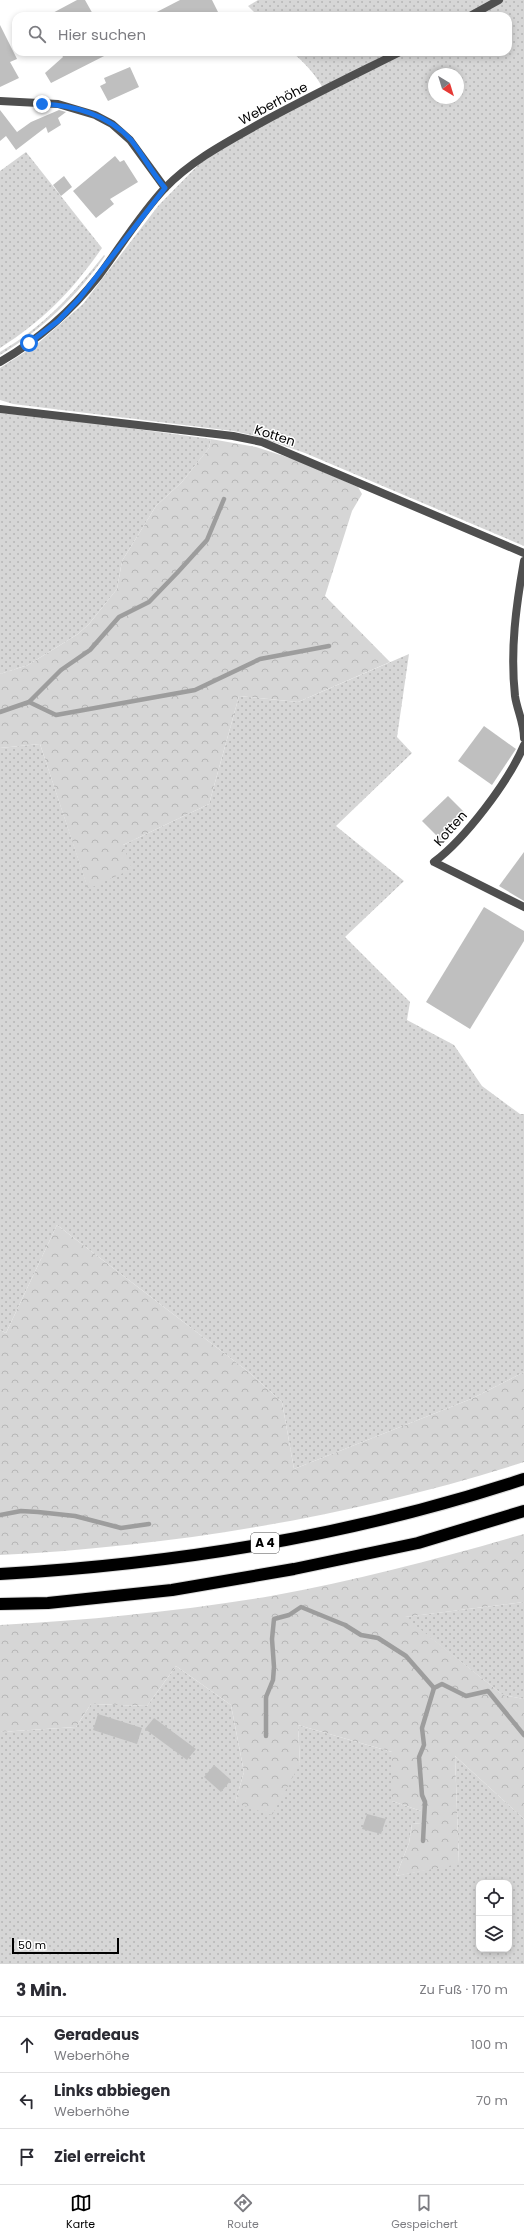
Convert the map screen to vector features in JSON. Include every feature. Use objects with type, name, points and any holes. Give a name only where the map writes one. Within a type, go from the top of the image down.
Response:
[{"type":"highway","name":"A 4","points":[[0,1574],[92,1567],[246,1547],[328,1532],[402,1514],[524,1479]]},
{"type":"highway","name":"A 4","points":[[0,1604],[48,1603],[164,1591],[286,1571],[418,1543],[524,1511]]},
{"type":"street","points":[[477,12],[499,0]]},
{"type":"street","name":"Weberhöhe","points":[[0,362],[58,321],[79,299],[165,188],[215,148],[392,56]]},
{"type":"street","points":[[0,101],[58,104],[81,110],[106,121],[130,140],[165,188]]},
{"type":"street","name":"Kotten","points":[[0,409],[232,436],[262,442],[524,553]]},
{"type":"street","points":[[524,561],[513,636],[515,697],[524,725],[524,738]]},
{"type":"street","name":"Kotten","points":[[524,745],[518,759],[506,779],[458,842],[434,862],[524,907]]},
{"type":"green space","points":[[258,0],[524,0],[524,546],[305,453],[256,436],[233,431],[13,404],[0,400],[0,368],[36,345],[83,304],[158,206],[215,148],[324,90],[310,70],[296,56],[512,56],[512,12],[254,12],[248,6]]},
{"type":"green space","points":[[26,152],[102,248],[91,264],[56,304],[31,326],[0,348],[0,171]]},
{"type":"green space","points":[[104,255],[105,256],[83,285],[58,311],[30,335],[0,355],[0,352],[30,332],[56,309],[81,283]]},
{"type":"green space","points":[[0,413],[77,421],[211,439],[209,448],[182,482],[156,506],[122,561],[117,589],[89,624],[78,634],[28,665],[0,674]]},
{"type":"green space","points":[[211,439],[256,447],[296,460],[358,487],[362,494],[352,511],[325,596],[390,662],[298,702],[239,696],[209,804],[123,845],[132,869],[88,889],[40,744],[0,748],[0,674],[28,665],[78,634],[89,624],[117,589],[122,561],[156,506],[182,482],[209,448]]},
{"type":"green space","points":[[409,654],[397,737],[412,753],[336,826],[404,881],[345,937],[410,1002],[407,1020],[454,1045],[482,1086],[520,1114],[524,1114],[524,1372],[471,1399],[294,1469],[282,1402],[250,1373],[57,1225],[6,1333],[0,1330],[0,748],[40,744],[88,888],[123,845],[209,804],[239,696],[298,702]]},
{"type":"green space","points":[[57,1225],[250,1373],[282,1402],[294,1469],[471,1399],[524,1372],[524,1462],[396,1498],[331,1513],[265,1525],[199,1536],[133,1544],[66,1551],[0,1555],[0,1330],[6,1333]]},
{"type":"green space","points":[[524,1534],[524,1602],[405,1617],[503,1695],[524,1699],[524,1819],[455,1756],[459,1864],[396,1876],[409,1843],[412,1824],[421,1823],[421,1811],[392,1801],[392,1752],[298,1725],[300,1764],[272,1815],[235,1803],[244,1772],[231,1705],[176,1666],[147,1706],[91,1704],[76,1727],[0,1732],[0,1625],[136,1614],[271,1596],[398,1568]]},
{"type":"green space","points":[[524,1602],[524,1699],[503,1695],[404,1617]]},
{"type":"green space","points":[[176,1666],[231,1705],[244,1772],[235,1803],[300,1764],[298,1725],[392,1752],[392,1801],[421,1811],[421,1823],[412,1824],[409,1843],[396,1876],[459,1863],[455,1756],[524,1819],[524,1964],[0,1964],[0,1732],[76,1727],[91,1704],[147,1706]]},
{"type":"building","points":[[77,0],[85,0],[92,12],[54,12]]},
{"type":"building","points":[[180,0],[212,0],[218,12],[157,12]]},
{"type":"building","points":[[0,25],[12,49],[12,56],[16,56],[17,59],[10,62],[19,78],[0,87]]},
{"type":"building","points":[[104,56],[51,83],[45,73],[63,57]]},
{"type":"building","points":[[130,67],[139,87],[108,101],[100,86],[106,83],[104,78]]},
{"type":"building","points":[[0,110],[17,132],[31,122],[59,110],[66,112],[58,118],[61,125],[48,133],[46,127],[16,150],[6,136],[0,141]]},
{"type":"building","points":[[115,156],[120,162],[124,160],[138,182],[110,199],[114,204],[96,218],[73,191]]},
{"type":"building","points":[[64,176],[72,187],[61,196],[53,185]]},
{"type":"building","points":[[484,726],[516,749],[492,785],[458,761]]},
{"type":"building","points":[[448,796],[467,815],[441,840],[422,821]]},
{"type":"building","points":[[524,852],[524,901],[499,886]]},
{"type":"building","points":[[484,907],[524,931],[524,941],[470,1029],[426,1002]]},
{"type":"building","points":[[98,1714],[142,1728],[137,1744],[93,1730]]},
{"type":"building","points":[[154,1718],[196,1749],[187,1760],[145,1729]]},
{"type":"building","points":[[214,1765],[231,1780],[221,1792],[204,1777]]},
{"type":"building","points":[[367,1814],[386,1819],[381,1834],[362,1829]]},
{"type":"waterway","points":[[29,702],[61,670],[90,650],[119,617],[149,602],[177,573],[207,540],[224,499]]},
{"type":"waterway","points":[[0,712],[29,702],[56,715],[195,690],[260,659],[329,646]]},
{"type":"waterway","points":[[0,1515],[21,1511],[38,1512],[75,1516],[121,1528],[149,1524]]},
{"type":"waterway","points":[[266,1736],[266,1697],[273,1680],[274,1667],[272,1639],[274,1619],[289,1615],[301,1607],[345,1625],[361,1635],[378,1638],[406,1656],[434,1688],[442,1684],[466,1696],[488,1691],[524,1735]]},
{"type":"waterway","points":[[423,1841],[425,1802],[422,1795],[419,1757],[424,1745],[422,1728],[434,1688]]},
{"type":"route","points":[[29,343],[58,321],[79,299],[165,188],[130,140],[112,124],[95,115],[74,108],[58,104],[42,104]]}]
